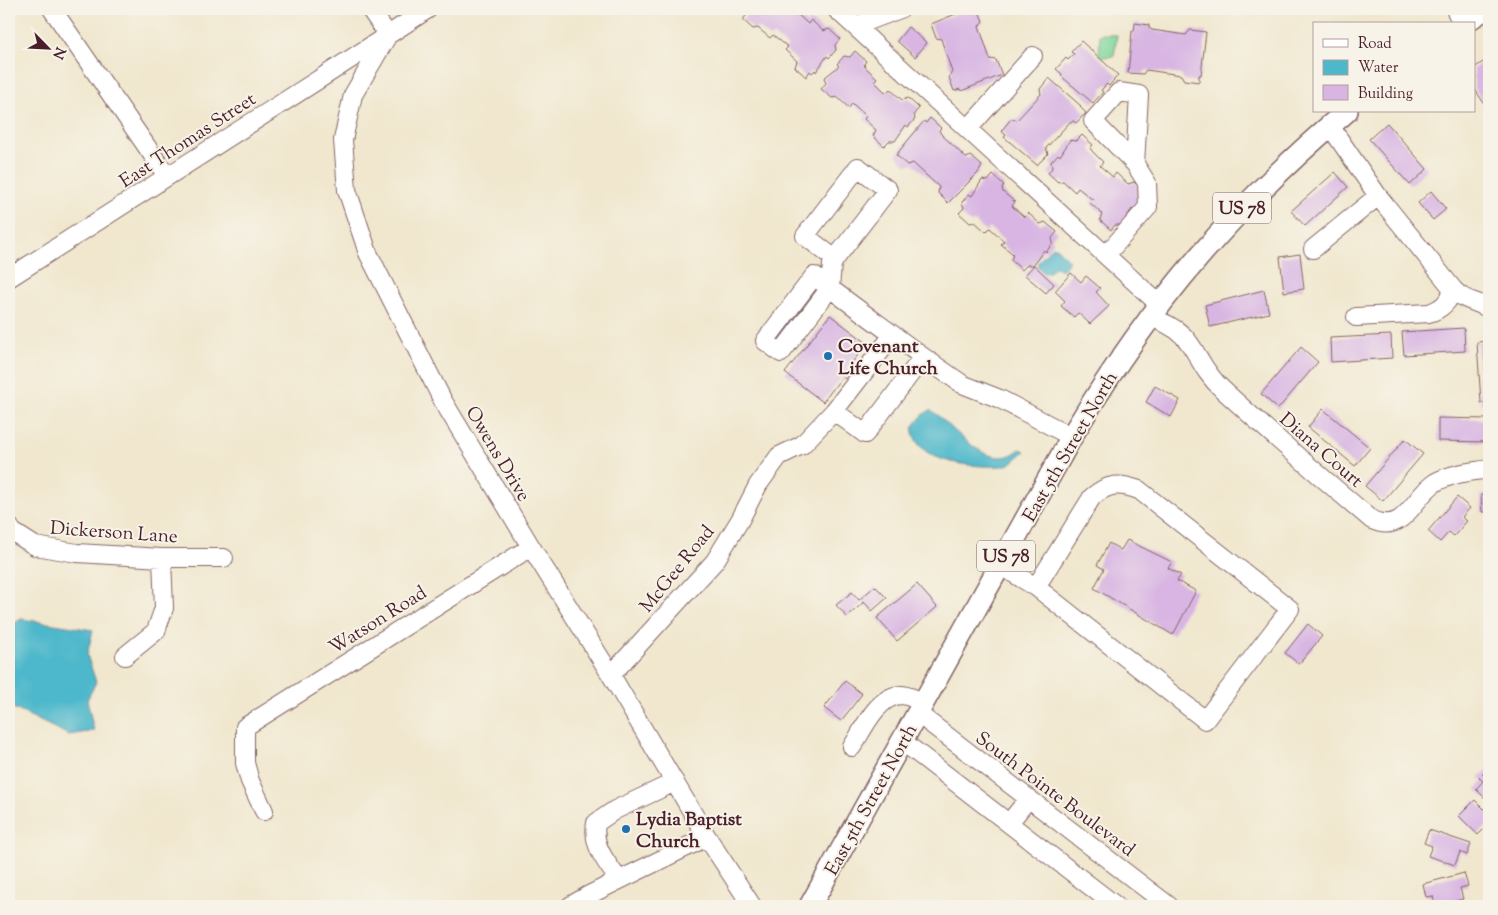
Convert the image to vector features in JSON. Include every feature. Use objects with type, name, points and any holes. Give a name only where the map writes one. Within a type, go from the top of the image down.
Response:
[{"type":"main road","points":[[1465,22],[1486,9]]},
{"type":"main road","name":"East 5th Street North","points":[[810,906],[1072,437],[1111,372],[1154,310],[1234,215],[1297,154],[1346,112]]},
{"type":"street","points":[[52,9],[167,176]]},
{"type":"street","points":[[370,9],[388,35]]},
{"type":"street","name":"Owens Drive","points":[[428,9],[388,35],[353,95],[343,140],[347,190],[368,254],[444,401],[707,837],[752,906]]},
{"type":"street","points":[[836,9],[1106,255],[1154,310]]},
{"type":"street","points":[[855,26],[900,9]]},
{"type":"street","points":[[1455,9],[1461,22]]},
{"type":"street","name":"East Thomas Street","points":[[9,278],[388,35]]},
{"type":"street","points":[[968,129],[1033,56]]},
{"type":"street","points":[[1330,126],[1378,196],[1452,289],[1466,300],[1483,305],[1489,309]]},
{"type":"street","points":[[1106,255],[1148,207],[1147,183],[1135,164]]},
{"type":"street","points":[[835,260],[805,236],[858,167],[888,190],[832,264],[830,288],[962,384],[1000,399],[1072,437]]},
{"type":"street","points":[[1313,250],[1378,196]]},
{"type":"street","points":[[1356,317],[1436,311],[1447,302],[1452,289]]},
{"type":"street","name":"Diana Court","points":[[1154,310],[1164,321],[1182,332],[1220,388],[1372,520],[1387,524],[1400,520],[1427,489],[1436,482],[1457,474],[1489,469]]},
{"type":"street","points":[[893,335],[834,411],[865,434],[923,357]]},
{"type":"street","name":"McGee Road","points":[[611,675],[715,561],[740,520],[758,485],[779,456],[802,445],[834,411]]},
{"type":"street","points":[[1000,566],[1036,587],[1205,720],[1290,609],[1139,490],[1113,484],[1102,488],[1092,497],[1036,587]]},
{"type":"street","name":"Dickerson Lane","points":[[10,531],[35,546],[77,553],[162,558],[224,558]]},
{"type":"street","name":"Watson Road","points":[[264,811],[250,781],[245,763],[245,727],[531,547]]},
{"type":"street","points":[[125,656],[156,631],[164,608],[162,558]]},
{"type":"street","points":[[852,747],[874,712],[884,701],[902,695],[920,708]]},
{"type":"street","name":"South Pointe Boulevard","points":[[920,708],[1029,798],[1168,906]]},
{"type":"street","points":[[902,741],[1116,906]]},
{"type":"street","points":[[619,880],[600,852],[594,836],[596,823],[615,810],[675,782]]},
{"type":"street","points":[[1009,823],[1029,798]]},
{"type":"street","points":[[570,906],[707,837]]},
{"type":"green space","points":[[1100,34],[1117,35],[1114,56],[1102,57],[1099,54]]},
{"type":"water","points":[[1052,247],[1056,247],[1069,261],[1064,269],[1059,269],[1055,266],[1050,272],[1044,273],[1038,267],[1038,262]]},
{"type":"water","points":[[931,410],[973,446],[985,453],[996,457],[1008,456],[1020,449],[1025,451],[1010,464],[1003,466],[955,463],[932,455],[922,448],[916,440],[913,431],[914,426],[926,412]]},
{"type":"water","points":[[21,619],[93,630],[87,655],[96,682],[87,700],[94,731],[69,735],[9,706],[9,627]]},
{"type":"building","points":[[746,9],[798,9],[795,12],[808,24],[811,20],[823,31],[829,29],[840,39],[835,45],[836,50],[829,58],[827,56],[816,72],[815,70],[812,73],[810,71],[806,77],[795,67],[797,61],[785,50],[788,47],[773,35],[770,38],[758,28],[753,29],[743,20],[747,14]]},
{"type":"building","points":[[968,9],[978,9],[983,21],[979,26],[990,59],[996,60],[1002,75],[961,91],[960,89],[954,91],[949,77],[952,72],[941,39],[936,38],[931,24]]},
{"type":"building","points":[[1135,23],[1149,25],[1149,28],[1152,30],[1186,35],[1190,30],[1206,32],[1199,82],[1184,80],[1181,75],[1146,70],[1143,74],[1128,73],[1132,31],[1134,31]]},
{"type":"building","points":[[908,27],[927,43],[915,57],[897,41]]},
{"type":"building","points":[[1081,41],[1118,75],[1109,86],[1107,84],[1101,90],[1103,92],[1093,103],[1061,76],[1062,74],[1056,69],[1066,58],[1068,60],[1074,54],[1071,52]]},
{"type":"building","points":[[855,51],[866,61],[865,67],[877,78],[874,81],[886,93],[890,89],[902,100],[908,98],[919,108],[914,114],[915,119],[908,127],[906,125],[895,141],[889,141],[884,146],[873,136],[876,130],[864,119],[866,116],[852,103],[849,108],[837,97],[832,98],[821,89],[826,83],[824,78],[839,66],[837,64],[844,56],[850,57]]},
{"type":"building","points":[[1489,58],[1489,111],[1476,91],[1476,67]]},
{"type":"building","points":[[1049,78],[1081,106],[1086,113],[1076,123],[1070,122],[1046,148],[1048,154],[1037,165],[1004,137],[1006,135],[1001,131],[1011,119],[1017,120],[1041,94],[1040,89]]},
{"type":"building","points":[[930,118],[941,128],[939,130],[941,134],[966,158],[971,156],[982,166],[978,173],[948,203],[938,193],[939,187],[913,163],[907,165],[896,155],[924,121],[926,123]]},
{"type":"building","points":[[1387,123],[1427,169],[1410,185],[1369,139]]},
{"type":"building","points":[[1082,135],[1093,145],[1090,148],[1103,162],[1100,166],[1113,177],[1116,173],[1128,184],[1134,182],[1145,192],[1141,203],[1134,211],[1132,209],[1121,225],[1115,225],[1111,230],[1100,220],[1102,214],[1090,203],[1093,200],[1078,188],[1075,192],[1063,181],[1058,182],[1048,173],[1052,168],[1051,162],[1058,154],[1060,156],[1070,140],[1076,141]]},
{"type":"building","points":[[1335,172],[1348,187],[1305,226],[1291,211]]},
{"type":"building","points":[[993,175],[1004,185],[1002,188],[1003,192],[1015,202],[1012,206],[1024,217],[1028,213],[1040,224],[1045,222],[1057,232],[1052,238],[1053,243],[1046,252],[1044,250],[1033,265],[1027,265],[1022,270],[1011,260],[1013,254],[1001,244],[1004,241],[990,228],[986,232],[975,222],[970,223],[959,213],[964,208],[962,202],[969,194],[972,196],[982,180],[988,181]]},
{"type":"building","points":[[1431,191],[1446,209],[1433,220],[1418,203]]},
{"type":"building","points":[[1300,254],[1304,289],[1284,292],[1280,257]]},
{"type":"building","points":[[1034,265],[1054,284],[1046,293],[1025,275]]},
{"type":"building","points":[[1071,273],[1081,282],[1086,276],[1100,288],[1096,292],[1109,306],[1090,324],[1078,313],[1074,317],[1061,306],[1065,301],[1055,291]]},
{"type":"building","points":[[1264,290],[1269,313],[1210,327],[1205,305]]},
{"type":"building","name":"Covenant Life Church","points":[[830,315],[867,343],[848,368],[851,371],[845,379],[842,377],[823,402],[785,373]]},
{"type":"building","points":[[1464,328],[1465,351],[1404,355],[1402,332]]},
{"type":"building","points":[[1391,335],[1392,358],[1331,362],[1330,338]]},
{"type":"building","points":[[1489,341],[1489,403],[1481,403],[1477,342]]},
{"type":"building","points":[[1301,347],[1318,362],[1278,409],[1261,394]]},
{"type":"building","points":[[1155,386],[1180,400],[1171,417],[1146,402]]},
{"type":"building","points":[[1323,409],[1370,448],[1355,466],[1308,427]]},
{"type":"building","points":[[1438,418],[1489,419],[1489,442],[1438,441]]},
{"type":"building","points":[[1405,439],[1423,454],[1383,501],[1365,486]]},
{"type":"building","points":[[1481,495],[1489,495],[1489,512],[1482,512]]},
{"type":"building","points":[[1457,497],[1470,508],[1462,517],[1467,521],[1454,536],[1449,532],[1440,542],[1428,531]]},
{"type":"building","points":[[1127,540],[1172,562],[1168,568],[1181,575],[1177,581],[1196,591],[1173,635],[1094,588],[1104,569],[1097,565],[1109,543],[1121,550]]},
{"type":"building","points":[[917,584],[937,607],[897,641],[877,618]]},
{"type":"building","points":[[875,586],[887,598],[872,611],[864,602],[847,617],[836,605],[852,592],[859,600]]},
{"type":"building","points":[[1308,624],[1322,636],[1299,664],[1285,653]]},
{"type":"building","points":[[845,681],[862,694],[841,721],[824,708]]},
{"type":"building","points":[[1488,769],[1489,802],[1476,789],[1483,781],[1479,778]]},
{"type":"building","points":[[1475,800],[1489,814],[1489,824],[1478,835],[1459,816]]},
{"type":"building","points":[[1429,830],[1471,844],[1467,855],[1460,852],[1455,865],[1428,856],[1432,846],[1424,843]]},
{"type":"building","points":[[1464,873],[1468,886],[1460,888],[1463,899],[1435,906],[1433,896],[1426,897],[1423,884]]},
{"type":"place","name":"Covenant Life Church","points":[[828,356]]},
{"type":"place","name":"Lydia Baptist Church","points":[[626,829]]}]
